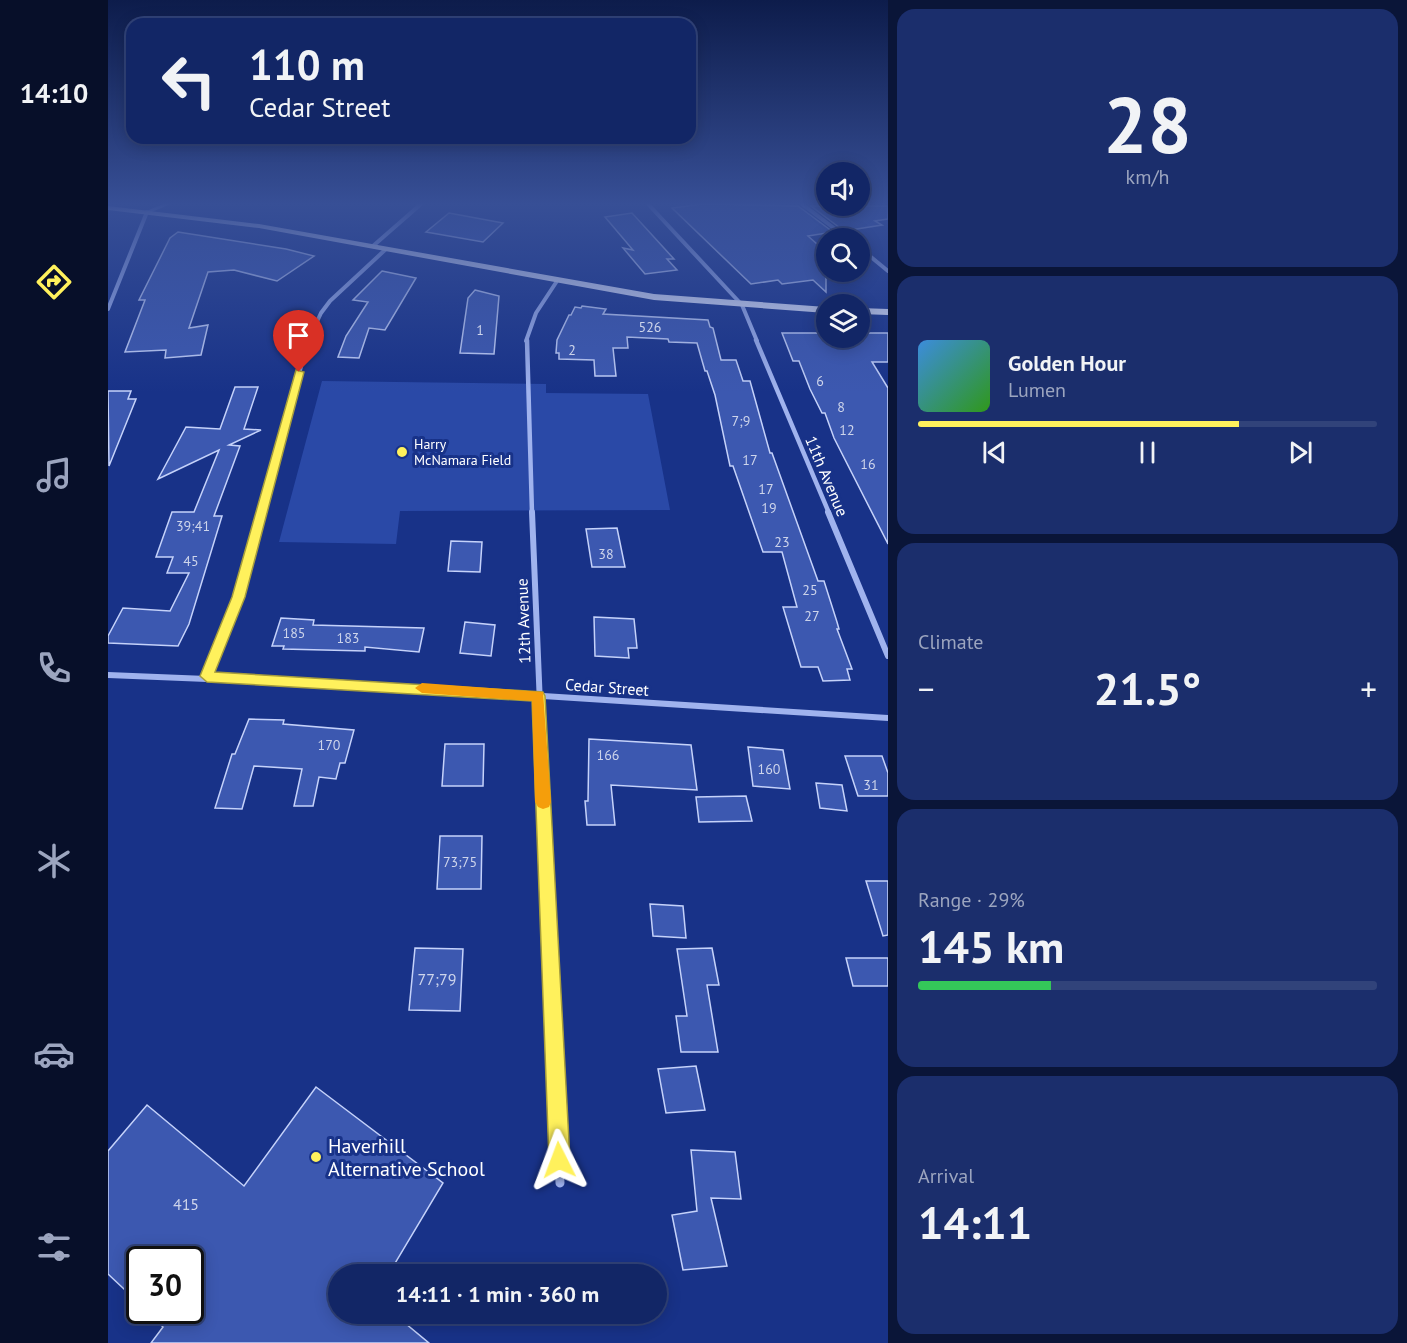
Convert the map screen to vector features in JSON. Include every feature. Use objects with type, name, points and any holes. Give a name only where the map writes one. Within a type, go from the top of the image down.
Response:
[{"type":"main road","points":[[480,267],[654,297],[816,309]]},
{"type":"main road","points":[[870,311],[888,312]]},
{"type":"street","points":[[108,309],[125,267]]},
{"type":"street","points":[[207,676],[238,597],[293,398],[304,349],[321,313],[330,301],[367,267]]},
{"type":"street","points":[[706,267],[742,305]]},
{"type":"street","name":"12th Avenue","points":[[557,281],[528,327],[525,348],[560,1183]]},
{"type":"street","name":"11th Avenue","points":[[742,305],[888,656]]},
{"type":"street","name":"Cedar Street","points":[[108,675],[207,676],[888,718]]},
{"type":"shaded area","points":[[322,381],[546,384],[546,393],[648,394],[670,510],[400,511],[396,544],[279,542]]},
{"type":"building","points":[[156,267],[298,267],[277,281],[234,270],[208,272],[189,328],[208,325],[201,355],[165,358],[166,350],[125,352],[145,300],[139,300]]},
{"type":"building","points":[[639,267],[674,267],[677,270],[645,274]]},
{"type":"building","points":[[733,267],[816,267],[816,282],[826,282],[826,292],[813,280],[782,284],[778,280],[751,284]]},
{"type":"building","points":[[382,271],[416,278],[385,330],[369,328],[359,358],[338,357],[346,336],[368,302],[353,300]]},
{"type":"building","points":[[475,290],[499,296],[494,354],[460,353],[468,298]]},
{"type":"building","points":[[582,306],[606,309],[603,314],[708,320],[710,327],[713,328],[721,360],[736,360],[743,381],[750,381],[770,453],[772,453],[818,581],[824,581],[839,629],[837,629],[852,669],[847,669],[850,680],[823,681],[818,667],[801,667],[783,607],[797,607],[782,552],[763,552],[733,466],[730,466],[715,395],[697,343],[627,337],[628,348],[613,348],[616,376],[595,376],[594,360],[559,359],[559,353],[556,353],[557,340],[569,315],[575,307],[581,308]]},
{"type":"building","points":[[782,333],[816,333],[816,348],[870,348],[870,333],[888,333],[888,362],[872,362],[888,388],[888,544],[834,438],[825,413],[822,413],[810,389],[799,361],[793,361]]},
{"type":"building","points":[[235,387],[258,387],[244,429],[261,430],[229,445],[240,446],[214,516],[222,516],[189,624],[178,646],[108,643],[108,636],[123,608],[170,611],[189,573],[167,573],[173,557],[156,557],[172,512],[194,512],[219,450],[158,479],[186,427],[220,429]]},
{"type":"building","points":[[108,391],[131,391],[128,399],[136,399],[109,466]]},
{"type":"building","points":[[617,528],[625,567],[592,567],[586,529]]},
{"type":"building","points":[[451,541],[482,542],[480,572],[448,571]]},
{"type":"building","points":[[594,617],[634,619],[637,648],[628,648],[629,658],[595,656]]},
{"type":"building","points":[[281,618],[314,620],[313,625],[424,628],[419,652],[365,647],[365,651],[283,649],[284,646],[272,646]]},
{"type":"building","points":[[465,622],[495,625],[491,656],[460,653]]},
{"type":"building","points":[[249,719],[284,720],[283,724],[354,730],[345,763],[340,763],[336,779],[319,777],[313,806],[294,806],[302,769],[254,766],[242,809],[215,808],[232,754],[235,754]]},
{"type":"building","points":[[589,739],[691,745],[697,790],[611,785],[615,825],[587,825],[585,801],[588,801]]},
{"type":"building","points":[[445,744],[484,744],[483,786],[442,786]]},
{"type":"building","points":[[748,747],[783,750],[790,789],[753,786]]},
{"type":"building","points":[[845,756],[882,756],[888,773],[888,796],[858,796]]},
{"type":"building","points":[[816,783],[842,785],[847,811],[820,808]]},
{"type":"building","points":[[746,796],[752,821],[699,822],[696,797]]},
{"type":"building","points":[[440,836],[482,836],[481,889],[437,889]]},
{"type":"building","points":[[866,881],[888,881],[888,935],[883,936]]},
{"type":"building","points":[[650,904],[683,906],[686,938],[653,936]]},
{"type":"building","points":[[415,948],[463,949],[460,1011],[409,1010]]},
{"type":"building","points":[[712,948],[719,985],[707,985],[718,1052],[681,1052],[676,1016],[687,1016],[677,949]]},
{"type":"building","points":[[846,958],[888,958],[888,986],[853,986]]},
{"type":"building","points":[[696,1066],[705,1110],[666,1113],[658,1069]]},
{"type":"building","points":[[316,1087],[443,1183],[395,1264],[328,1264],[328,1324],[406,1324],[429,1343],[151,1343],[163,1327],[160,1324],[204,1324],[204,1246],[126,1246],[126,1291],[108,1274],[108,1151],[147,1105],[244,1186]]},
{"type":"building","points":[[691,1150],[735,1152],[741,1199],[711,1198],[727,1266],[683,1270],[672,1215],[697,1211]]},
{"type":"slow traffic","points":[[422,688],[538,696],[543,802]]},
{"type":"place","name":"Harry McNamara Field","points":[[402,452]]},
{"type":"place","name":"Haverhill Alternative School","points":[[316,1157]]},
{"type":"route","points":[[299,372],[238,597],[207,676],[538,696],[559,1160]]}]
